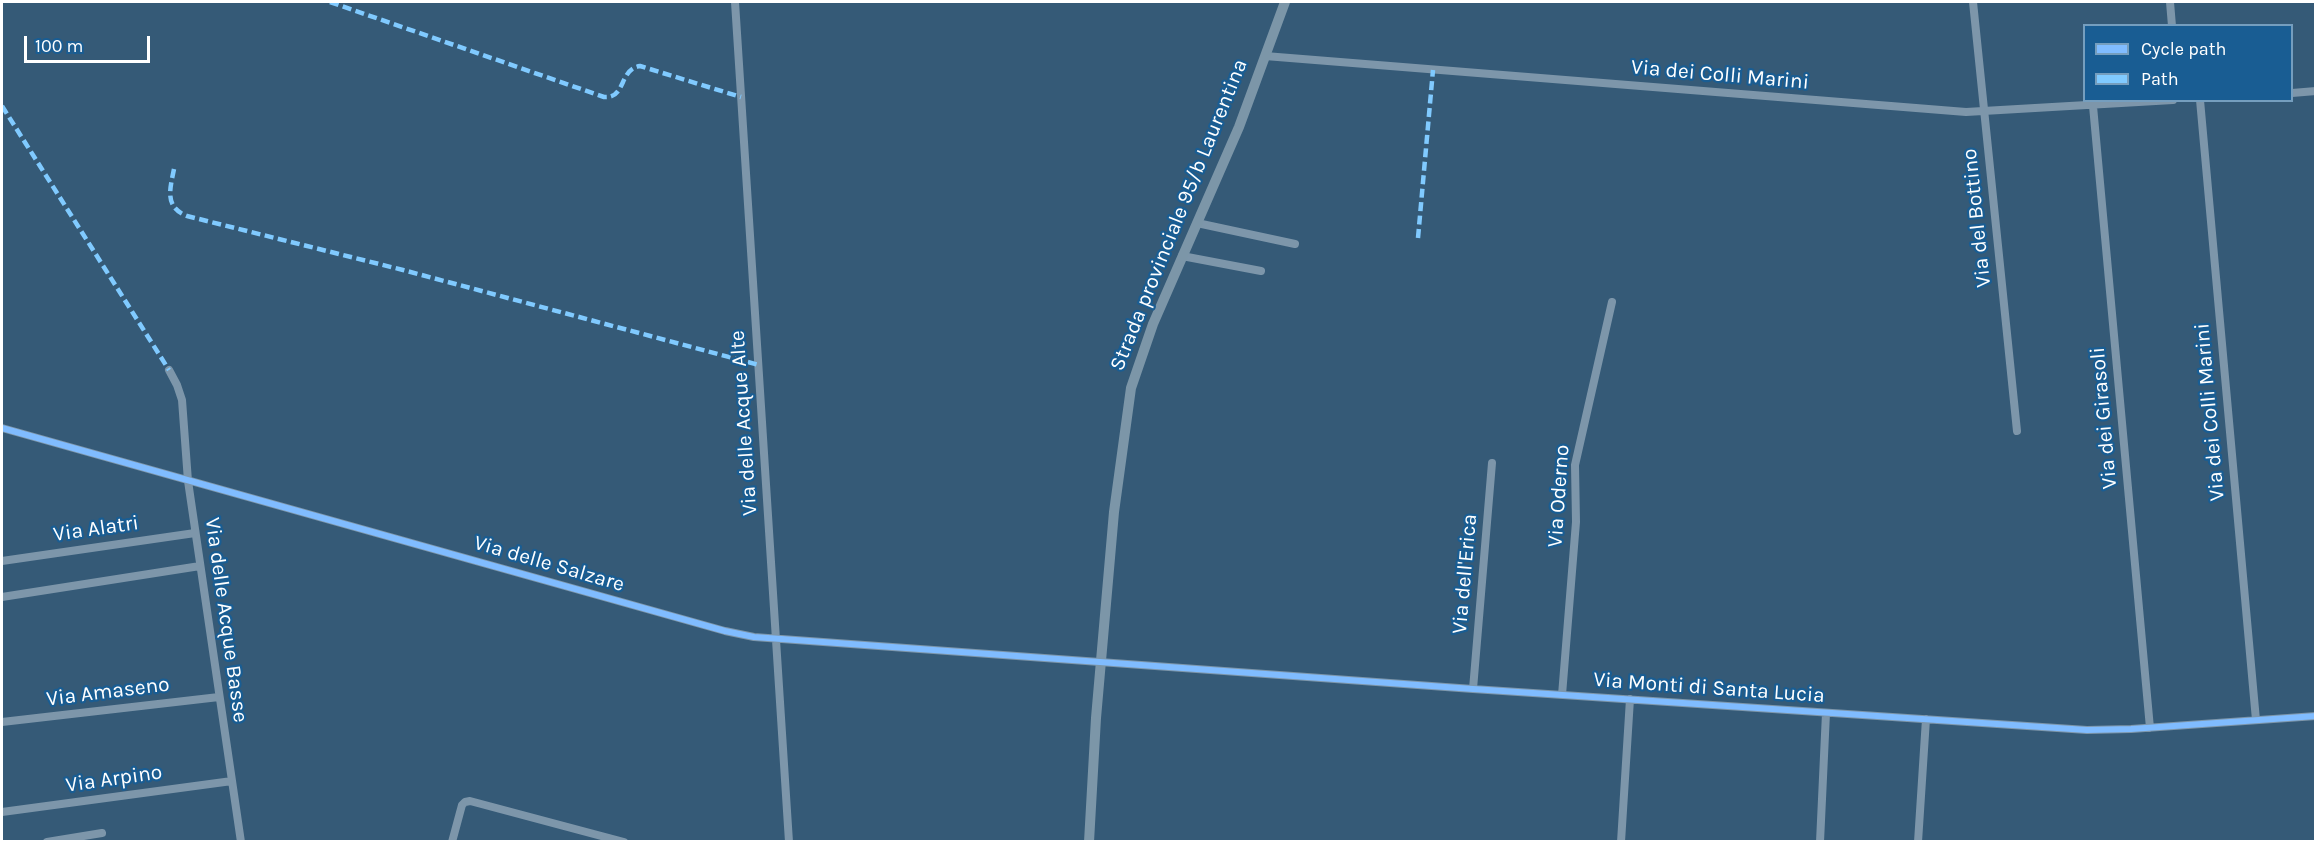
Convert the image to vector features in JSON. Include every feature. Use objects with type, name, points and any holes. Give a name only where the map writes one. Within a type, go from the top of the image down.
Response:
[{"type":"main road","name":"Strada provinciale 95/b Laurentina","points":[[1089,842],[1114,512],[1129,395],[1145,343],[1239,127],[1285,2]]},
{"type":"street","name":"Via delle Acque Alte","points":[[735,2],[789,842]]},
{"type":"street","name":"Via del Bottino","points":[[1973,2],[2018,431]]},
{"type":"street","points":[[2170,2],[2172,24]]},
{"type":"street","name":"Via dei Colli Marini","points":[[1265,56],[1984,112],[2141,102]]},
{"type":"street","points":[[2293,93],[2316,92]]},
{"type":"street","name":"Via dei Colli Marini","points":[[2200,102],[2256,720]]},
{"type":"street","name":"Via dei Girasoli","points":[[2093,105],[2150,728]]},
{"type":"street","points":[[1197,222],[1295,244]]},
{"type":"street","points":[[1182,256],[1261,271]]},
{"type":"street","name":"Via Oderno","points":[[1562,695],[1576,522],[1575,465],[1612,302]]},
{"type":"street","name":"Via delle Acque Basse","points":[[169,370],[182,400],[188,481],[241,842]]},
{"type":"street","name":"Via delle Salzare","points":[[2,428],[726,631],[776,638],[1101,662]]},
{"type":"street","name":"Via dell'Erica","points":[[1473,689],[1492,462]]},
{"type":"street","name":"Via Alatri","points":[[2,561],[195,533]]},
{"type":"street","points":[[2,597],[200,566]]},
{"type":"street","name":"Via Monti di Santa Lucia","points":[[1101,662],[2093,730],[2316,716]]},
{"type":"street","name":"Via Amaseno","points":[[2,722],[219,696]]},
{"type":"street","points":[[1621,842],[1630,699]]},
{"type":"street","points":[[1820,842],[1826,713]]},
{"type":"street","points":[[1918,842],[1926,719]]},
{"type":"street","name":"Via Arpino","points":[[2,812],[232,781]]},
{"type":"street","points":[[452,842],[462,806],[465,802],[470,801],[624,842]]},
{"type":"street","points":[[47,842],[102,833]]},
{"type":"marked path","points":[[330,2],[604,97],[616,93],[629,72],[640,66],[741,97]]},
{"type":"marked path","points":[[1418,238],[1433,70]]},
{"type":"marked path","points":[[2,106],[169,370]]},
{"type":"marked path","points":[[174,169],[170,197],[175,208],[187,216],[403,270],[759,365]]},
{"type":"cycle path","points":[[2,428],[725,631],[754,637],[1473,689],[2087,730],[2316,716]]}]
